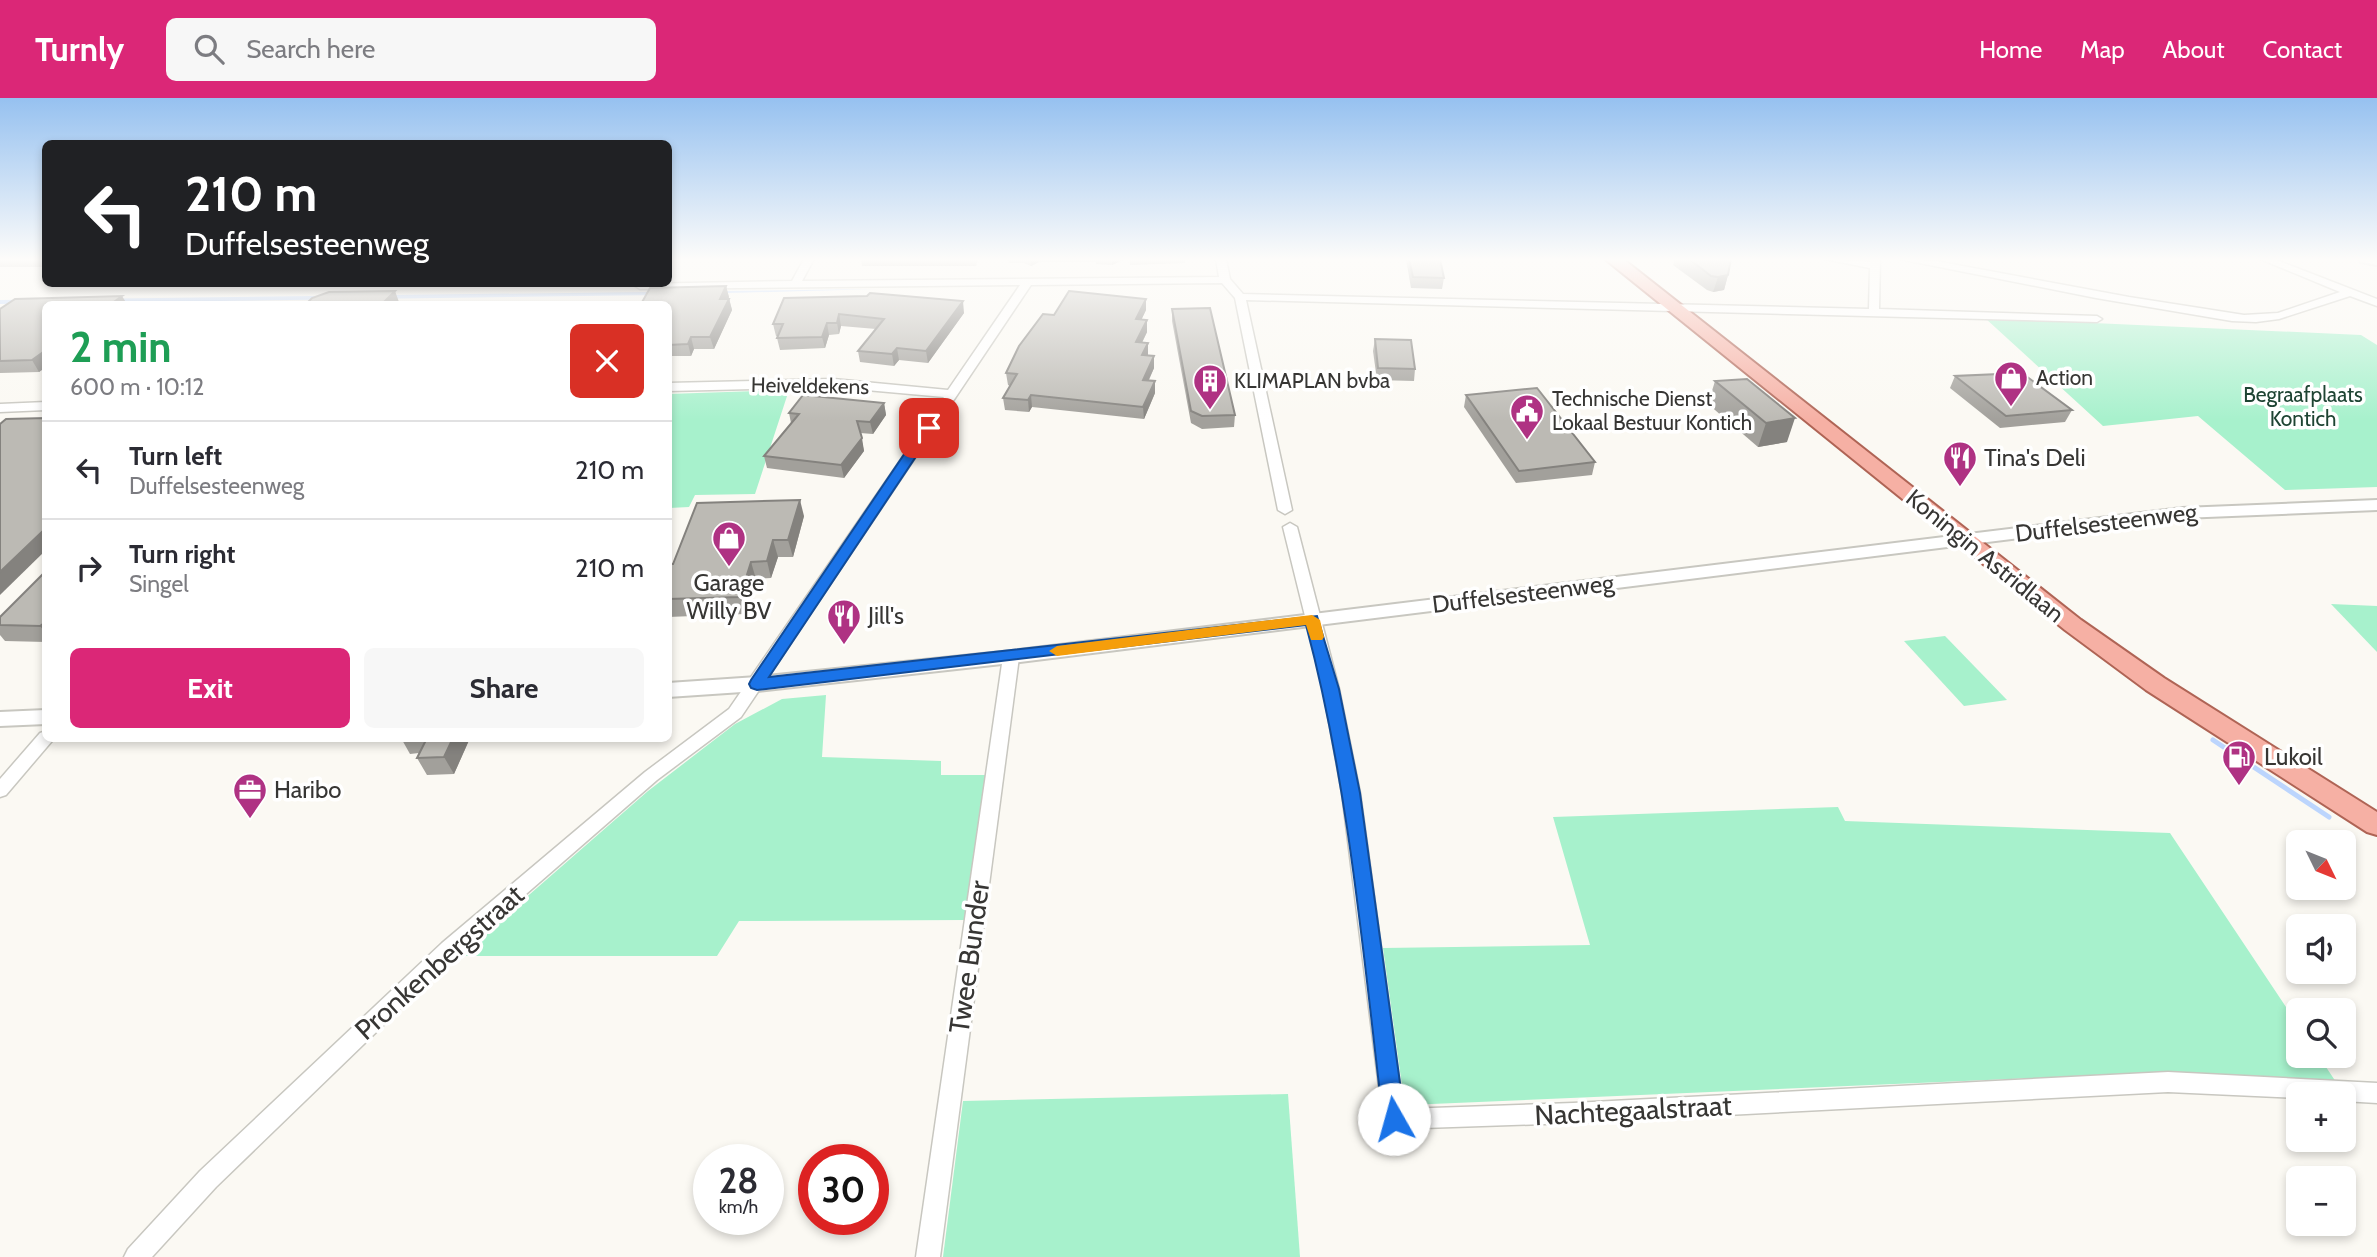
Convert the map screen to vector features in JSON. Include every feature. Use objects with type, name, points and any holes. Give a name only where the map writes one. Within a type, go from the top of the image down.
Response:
[{"type":"main road","name":"Koningin Astridlaan","points":[[1681,313],[2073,625],[2155,684],[2377,825]]},
{"type":"street","name":"Pronkenbergstraat","points":[[136,1257],[208,1179],[449,949],[651,776],[735,713],[1006,313]]},
{"type":"street","points":[[1243,313],[1285,510]]},
{"type":"street","points":[[1909,313],[2097,319]]},
{"type":"street","points":[[2213,313],[2245,318],[2285,313]]},
{"type":"street","name":"Heiveldekens","points":[[672,387],[833,383],[951,394]]},
{"type":"street","points":[[0,408],[42,406]]},
{"type":"street","name":"Duffelsesteenweg","points":[[672,690],[757,684],[1010,657],[2216,510],[2377,505]]},
{"type":"street","points":[[1290,527],[1312,620]]},
{"type":"street","name":"Nachtegaalstraat","points":[[1312,620],[1331,689],[1351,793],[1394,1119],[1573,1113],[2168,1082],[2377,1093]]},
{"type":"street","name":"Twee Bunder","points":[[928,1257],[1010,657]]},
{"type":"street","points":[[0,719],[42,717]]},
{"type":"street","points":[[0,791],[42,742]]},
{"type":"green space","name":"Begraafplaats Kontich","points":[[1985,318],[2361,335],[2377,345],[2377,487],[2285,490],[2198,416],[2103,426]]},
{"type":"green space","points":[[789,390],[755,494],[695,495],[689,507],[672,508],[672,394]]},
{"type":"green space","points":[[2331,604],[2377,606],[2377,652]]},
{"type":"green space","points":[[1945,636],[2007,700],[1964,706],[1904,641]]},
{"type":"green space","points":[[826,695],[822,757],[941,761],[941,775],[987,775],[966,920],[739,921],[717,956],[459,956],[648,791],[735,724],[782,699]]},
{"type":"green space","points":[[1838,807],[1845,821],[2170,833],[2286,1007],[2286,1068],[2327,1068],[2336,1082],[2153,1073],[1408,1105],[1404,1100],[1383,948],[1590,945],[1553,817]]},
{"type":"green space","points":[[1288,1094],[1300,1257],[943,1257],[963,1101]]},
{"type":"building","points":[[0,313],[42,313],[42,353],[32,360],[0,361]]},
{"type":"building","points":[[672,313],[722,313],[710,337],[691,337],[688,344],[672,345]]},
{"type":"building","points":[[778,313],[954,313],[926,351],[897,348],[892,354],[858,351],[884,319],[839,314],[837,323],[827,323],[822,337],[777,338],[783,324],[773,324]]},
{"type":"building","points":[[1139,313],[1136,319],[1147,320],[1136,342],[1148,343],[1142,355],[1154,356],[1143,380],[1155,381],[1143,407],[1031,395],[1028,400],[1003,398],[1017,374],[1006,373],[1019,346],[1043,314]]},
{"type":"building","points":[[1173,313],[1211,313],[1235,415],[1202,416],[1191,411]]},
{"type":"building","points":[[1375,339],[1411,340],[1415,369],[1378,368]]},
{"type":"building","points":[[2022,373],[2072,410],[2006,416],[1955,376]]},
{"type":"building","points":[[1747,379],[1795,418],[1766,423],[1715,381]]},
{"type":"building","name":"Technische Dienst Lokaal Bestuur Kontich","points":[[1537,388],[1595,462],[1519,471],[1466,395]]},
{"type":"building","points":[[803,395],[884,403],[870,422],[857,421],[862,438],[841,465],[764,456],[799,414],[789,413]]},
{"type":"building","points":[[42,418],[42,532],[0,572],[0,424],[6,419]]},
{"type":"building","name":"Garage Willy BV","points":[[800,500],[788,540],[773,540],[767,561],[751,562],[740,597],[672,599],[672,564],[697,503]]},
{"type":"building","points":[[42,575],[42,625],[0,625],[0,617]]},
{"type":"building","points":[[425,742],[451,742],[444,757],[417,758]]},
{"type":"waterway","points":[[2213,740],[2329,817]]},
{"type":"slow traffic","points":[[1057,651],[1312,620],[1317,637]]},
{"type":"place","name":"Action","points":[[2011,408]]},
{"type":"place","name":"KLIMAPLAN bvba","points":[[1210,411]]},
{"type":"place","name":"Technische Dienst Lokaal Bestuur Kontich","points":[[1527,441]]},
{"type":"place","name":"Tina's Deli","points":[[1960,488]]},
{"type":"place","name":"Garage Willy BV","points":[[729,568]]},
{"type":"place","name":"Jill's","points":[[844,646]]},
{"type":"place","name":"Lukoil","points":[[2239,787]]},
{"type":"place","name":"Haribo","points":[[250,820]]},
{"type":"route","points":[[929,428],[757,684],[1010,657],[1312,620],[1331,689],[1351,793],[1394,1119]]}]
